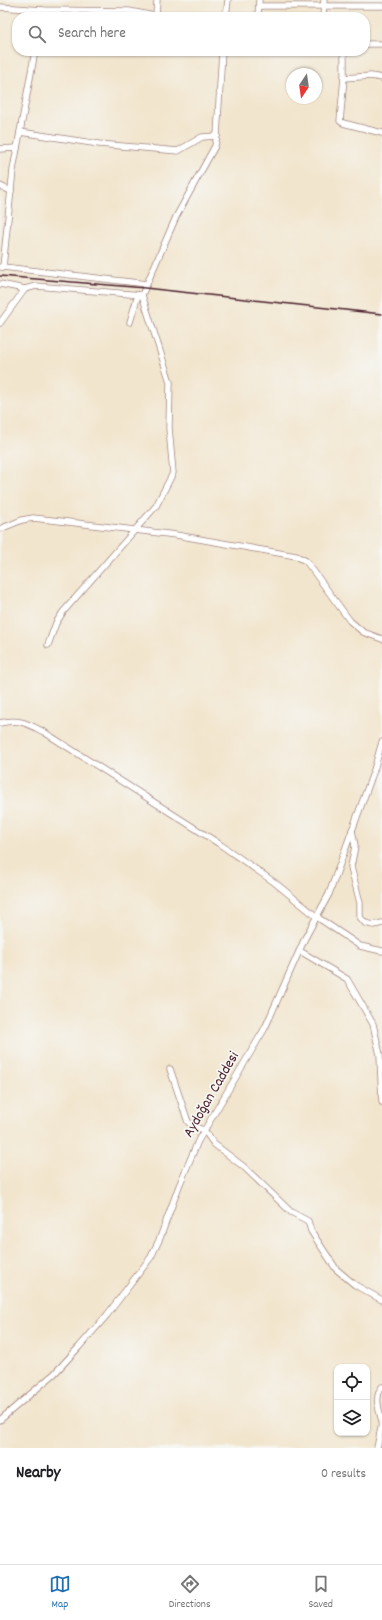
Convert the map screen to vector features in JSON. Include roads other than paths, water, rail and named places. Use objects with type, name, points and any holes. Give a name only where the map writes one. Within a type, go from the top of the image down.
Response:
[{"type":"street","points":[[157,0],[158,12]]},
{"type":"street","points":[[227,12],[228,0]]},
{"type":"street","points":[[324,0],[324,12]]},
{"type":"street","points":[[259,3],[324,7],[382,6]]},
{"type":"street","points":[[0,7],[43,10],[128,10],[138,12]]},
{"type":"street","points":[[370,44],[382,44]]},
{"type":"street","points":[[33,56],[3,238],[1,267],[147,284]]},
{"type":"street","points":[[130,322],[140,295],[147,284],[176,217],[214,146],[217,136],[222,56]]},
{"type":"street","points":[[344,56],[344,78],[340,121],[382,133]]},
{"type":"street","points":[[344,78],[371,76],[382,78]]},
{"type":"street","points":[[20,132],[99,144],[178,151],[202,137],[217,136]]},
{"type":"street","points":[[0,149],[17,148]]},
{"type":"street","points":[[0,186],[11,191]]},
{"type":"street","points":[[0,284],[25,289],[36,286],[140,295]]},
{"type":"street","points":[[0,323],[8,310],[25,289]]},
{"type":"street","points":[[48,645],[56,623],[63,612],[156,506],[173,473],[169,428],[170,382],[140,295]]},
{"type":"street","points":[[0,529],[22,520],[33,518],[176,534],[296,556],[306,561],[350,621],[363,632],[382,639]]},
{"type":"street","points":[[0,723],[23,722],[44,732],[218,843],[274,882],[317,916],[360,946],[382,951]]},
{"type":"street","name":"Aydoğan Caddesi","points":[[0,1420],[54,1374],[79,1347],[107,1315],[151,1256],[160,1238],[179,1186],[198,1141],[265,1028],[300,951],[329,894],[374,770],[382,742]]},
{"type":"street","points":[[352,830],[355,846],[351,867],[360,903],[360,917],[365,924],[374,925],[382,923]]},
{"type":"street","points":[[300,951],[347,979],[373,1024],[381,1056],[382,1102]]},
{"type":"street","points":[[170,1070],[188,1122],[195,1127],[204,1130],[214,1144],[244,1167],[291,1212],[308,1221],[311,1231],[336,1270],[355,1285],[382,1300]]},
{"type":"street","points":[[377,1448],[382,1422],[378,1407],[378,1396],[382,1387]]},
{"type":"railway","points":[[0,276],[145,288],[382,314]]}]
